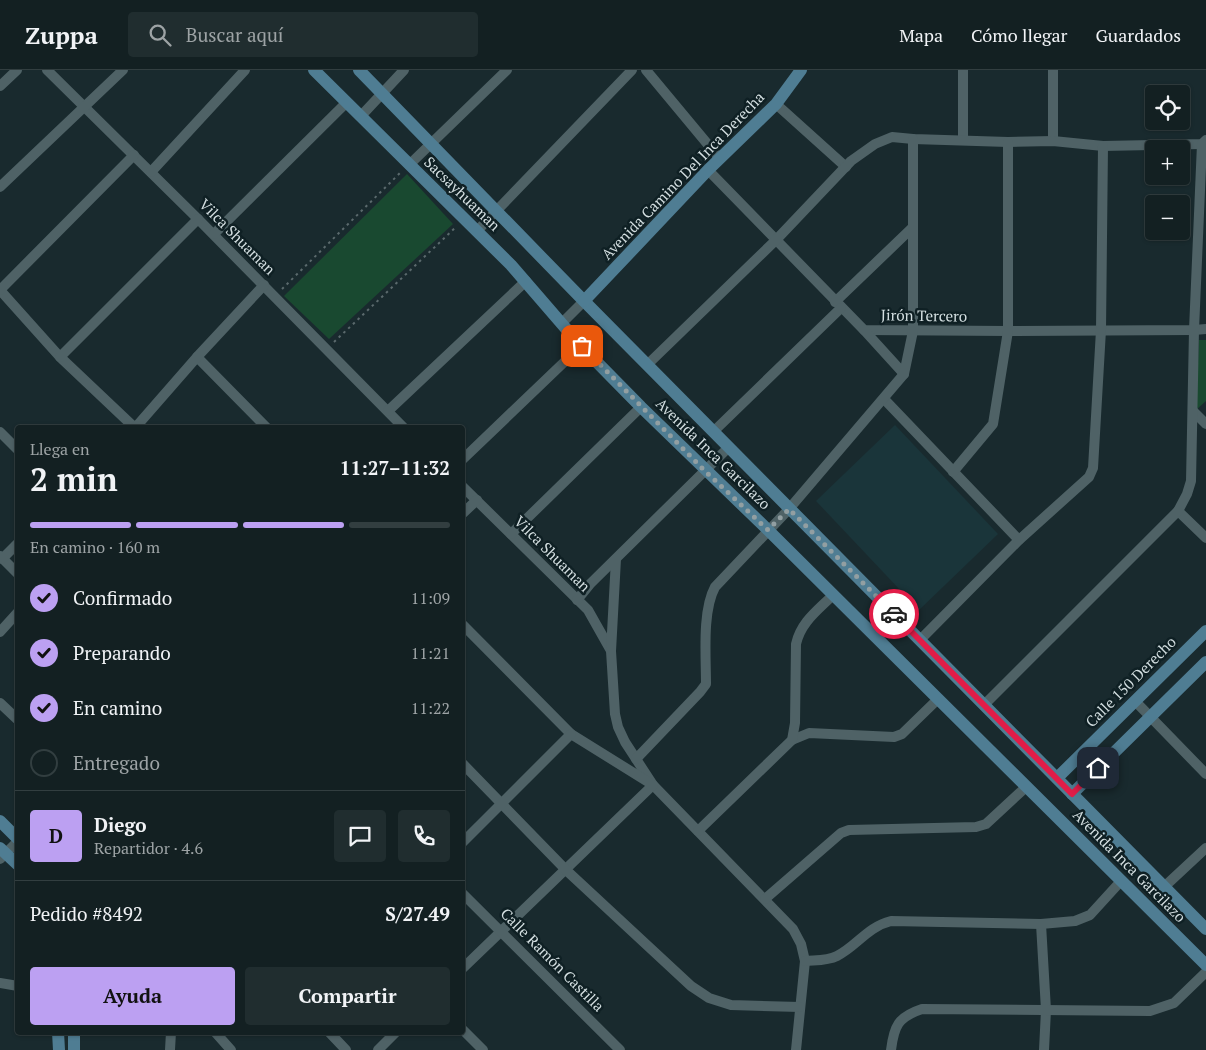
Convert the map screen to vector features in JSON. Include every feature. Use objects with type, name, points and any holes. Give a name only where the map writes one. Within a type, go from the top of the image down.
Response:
[{"type":"main road","name":"Sacsayhuaman","points":[[314,70],[477,231],[526,281],[562,323]]},
{"type":"main road","name":"Avenida Inca Garcilazo","points":[[359,70],[647,365],[1206,930]]},
{"type":"main road","name":"Avenida Camino Del Inca Derecha","points":[[584,301],[708,170],[776,104],[801,70]]},
{"type":"main road","name":"Avenida Inca Garcilazo","points":[[562,323],[582,346],[705,471],[768,530],[1206,965]]},
{"type":"main road","name":"Calle 150 Derecho","points":[[1057,778],[1206,631]]},
{"type":"main road","points":[[1072,794],[1206,662]]},
{"type":"main road","points":[[0,821],[15,837]]},
{"type":"main road","points":[[2,854],[15,863]]},
{"type":"main road","points":[[58,1035],[59,1050]]},
{"type":"main road","points":[[74,1035],[74,1050]]},
{"type":"street","points":[[0,86],[17,70]]},
{"type":"street","name":"Vilca Shuaman","points":[[47,70],[86,106],[214,234],[401,425]]},
{"type":"street","points":[[0,187],[123,70]]},
{"type":"street","points":[[150,172],[245,70]]},
{"type":"street","points":[[361,116],[404,70]]},
{"type":"street","points":[[409,165],[507,70]]},
{"type":"street","points":[[477,231],[632,70]]},
{"type":"street","points":[[646,70],[720,159]]},
{"type":"street","points":[[962,70],[963,140]]},
{"type":"street","points":[[1052,70],[1053,141]]},
{"type":"street","points":[[214,234],[346,103]]},
{"type":"street","points":[[776,104],[846,167]]},
{"type":"street","points":[[647,365],[776,240],[846,167],[874,144],[892,137],[1008,142],[1053,141],[1103,146],[1204,142],[1194,330],[1191,481],[1187,494],[1178,511],[984,705]]},
{"type":"street","points":[[636,759],[706,684],[707,610],[710,596],[715,587],[789,509],[904,374],[913,331],[913,139]]},
{"type":"street","points":[[953,472],[993,424],[1008,331],[1008,142]]},
{"type":"street","points":[[920,640],[1019,540],[1089,477],[1093,468],[1101,330],[1103,146]]},
{"type":"street","points":[[132,425],[60,357],[0,290],[134,156]]},
{"type":"street","name":"Jirón Tercero","points":[[708,170],[864,330],[1206,329]]},
{"type":"street","points":[[60,357],[198,218]]},
{"type":"street","points":[[713,432],[913,227]]},
{"type":"street","points":[[388,411],[526,281]]},
{"type":"street","points":[[138,425],[264,285]]},
{"type":"street","points":[[562,323],[584,301]]},
{"type":"street","points":[[864,330],[904,374]]},
{"type":"street","points":[[465,457],[582,346]]},
{"type":"street","points":[[197,357],[264,425]]},
{"type":"street","points":[[884,399],[1019,540]]},
{"type":"street","points":[[511,534],[641,407]]},
{"type":"street","points":[[1192,411],[1206,424]]},
{"type":"street","points":[[0,432],[15,447]]},
{"type":"street","points":[[577,600],[729,448]]},
{"type":"street","name":"Vilca Shuaman","points":[[465,489],[588,610],[611,650]]},
{"type":"street","points":[[465,511],[477,500]]},
{"type":"street","points":[[1178,511],[1206,538]]},
{"type":"street","points":[[15,545],[1,557],[15,571]]},
{"type":"street","points":[[616,559],[611,650],[618,727],[625,742],[653,785],[793,929],[801,944],[805,961],[796,1050]]},
{"type":"street","points":[[792,740],[795,723],[796,644],[798,634],[802,626],[833,595]]},
{"type":"street","points":[[0,632],[15,615]]},
{"type":"street","points":[[465,630],[571,734],[653,785]]},
{"type":"street","points":[[698,831],[792,740],[810,733],[894,737],[902,734],[938,699]]},
{"type":"street","points":[[1135,701],[1206,774]]},
{"type":"street","points":[[0,703],[15,717]]},
{"type":"street","points":[[465,840],[571,734]]},
{"type":"street","points":[[465,766],[566,870],[691,986],[709,998],[731,1005],[800,1007]]},
{"type":"street","points":[[465,966],[653,785]]},
{"type":"street","points":[[765,899],[841,833],[849,830],[976,827],[986,824],[1026,787]]},
{"type":"street","points":[[2,854],[15,843]]},
{"type":"street","points":[[1164,887],[1206,848]]},
{"type":"street","points":[[805,961],[824,960],[838,955],[869,930],[880,923],[890,920],[1042,924],[1083,919],[1090,915],[1121,881]]},
{"type":"street","name":"Calle Ramón Castilla","points":[[465,896],[620,1050]]},
{"type":"street","points":[[1042,924],[1046,1010],[1044,1050]]},
{"type":"street","points":[[891,1050],[895,1030],[901,1019],[910,1013],[922,1009],[1150,1011],[1174,1003],[1206,972]]},
{"type":"street","points":[[0,983],[15,986]]},
{"type":"street","points":[[465,1032],[482,1050]]},
{"type":"street","points":[[170,1050],[171,1035]]},
{"type":"street","points":[[218,1035],[230,1050]]},
{"type":"street","points":[[332,1035],[346,1050]]},
{"type":"street","points":[[378,1050],[393,1035]]},
{"type":"path","points":[[275,296],[409,165]]},
{"type":"path","points":[[326,348],[464,220]]},
{"type":"shaded area","points":[[895,425],[998,534],[919,610],[816,501]]},
{"type":"green space","points":[[407,174],[453,224],[329,339],[284,296]]},
{"type":"green space","points":[[1199,340],[1206,340],[1206,401],[1196,410]]},
{"type":"way so far","points":[[582,346],[705,471],[768,530],[789,509],[894,614]]},
{"type":"route","points":[[894,614],[1072,794],[1098,768]]}]
